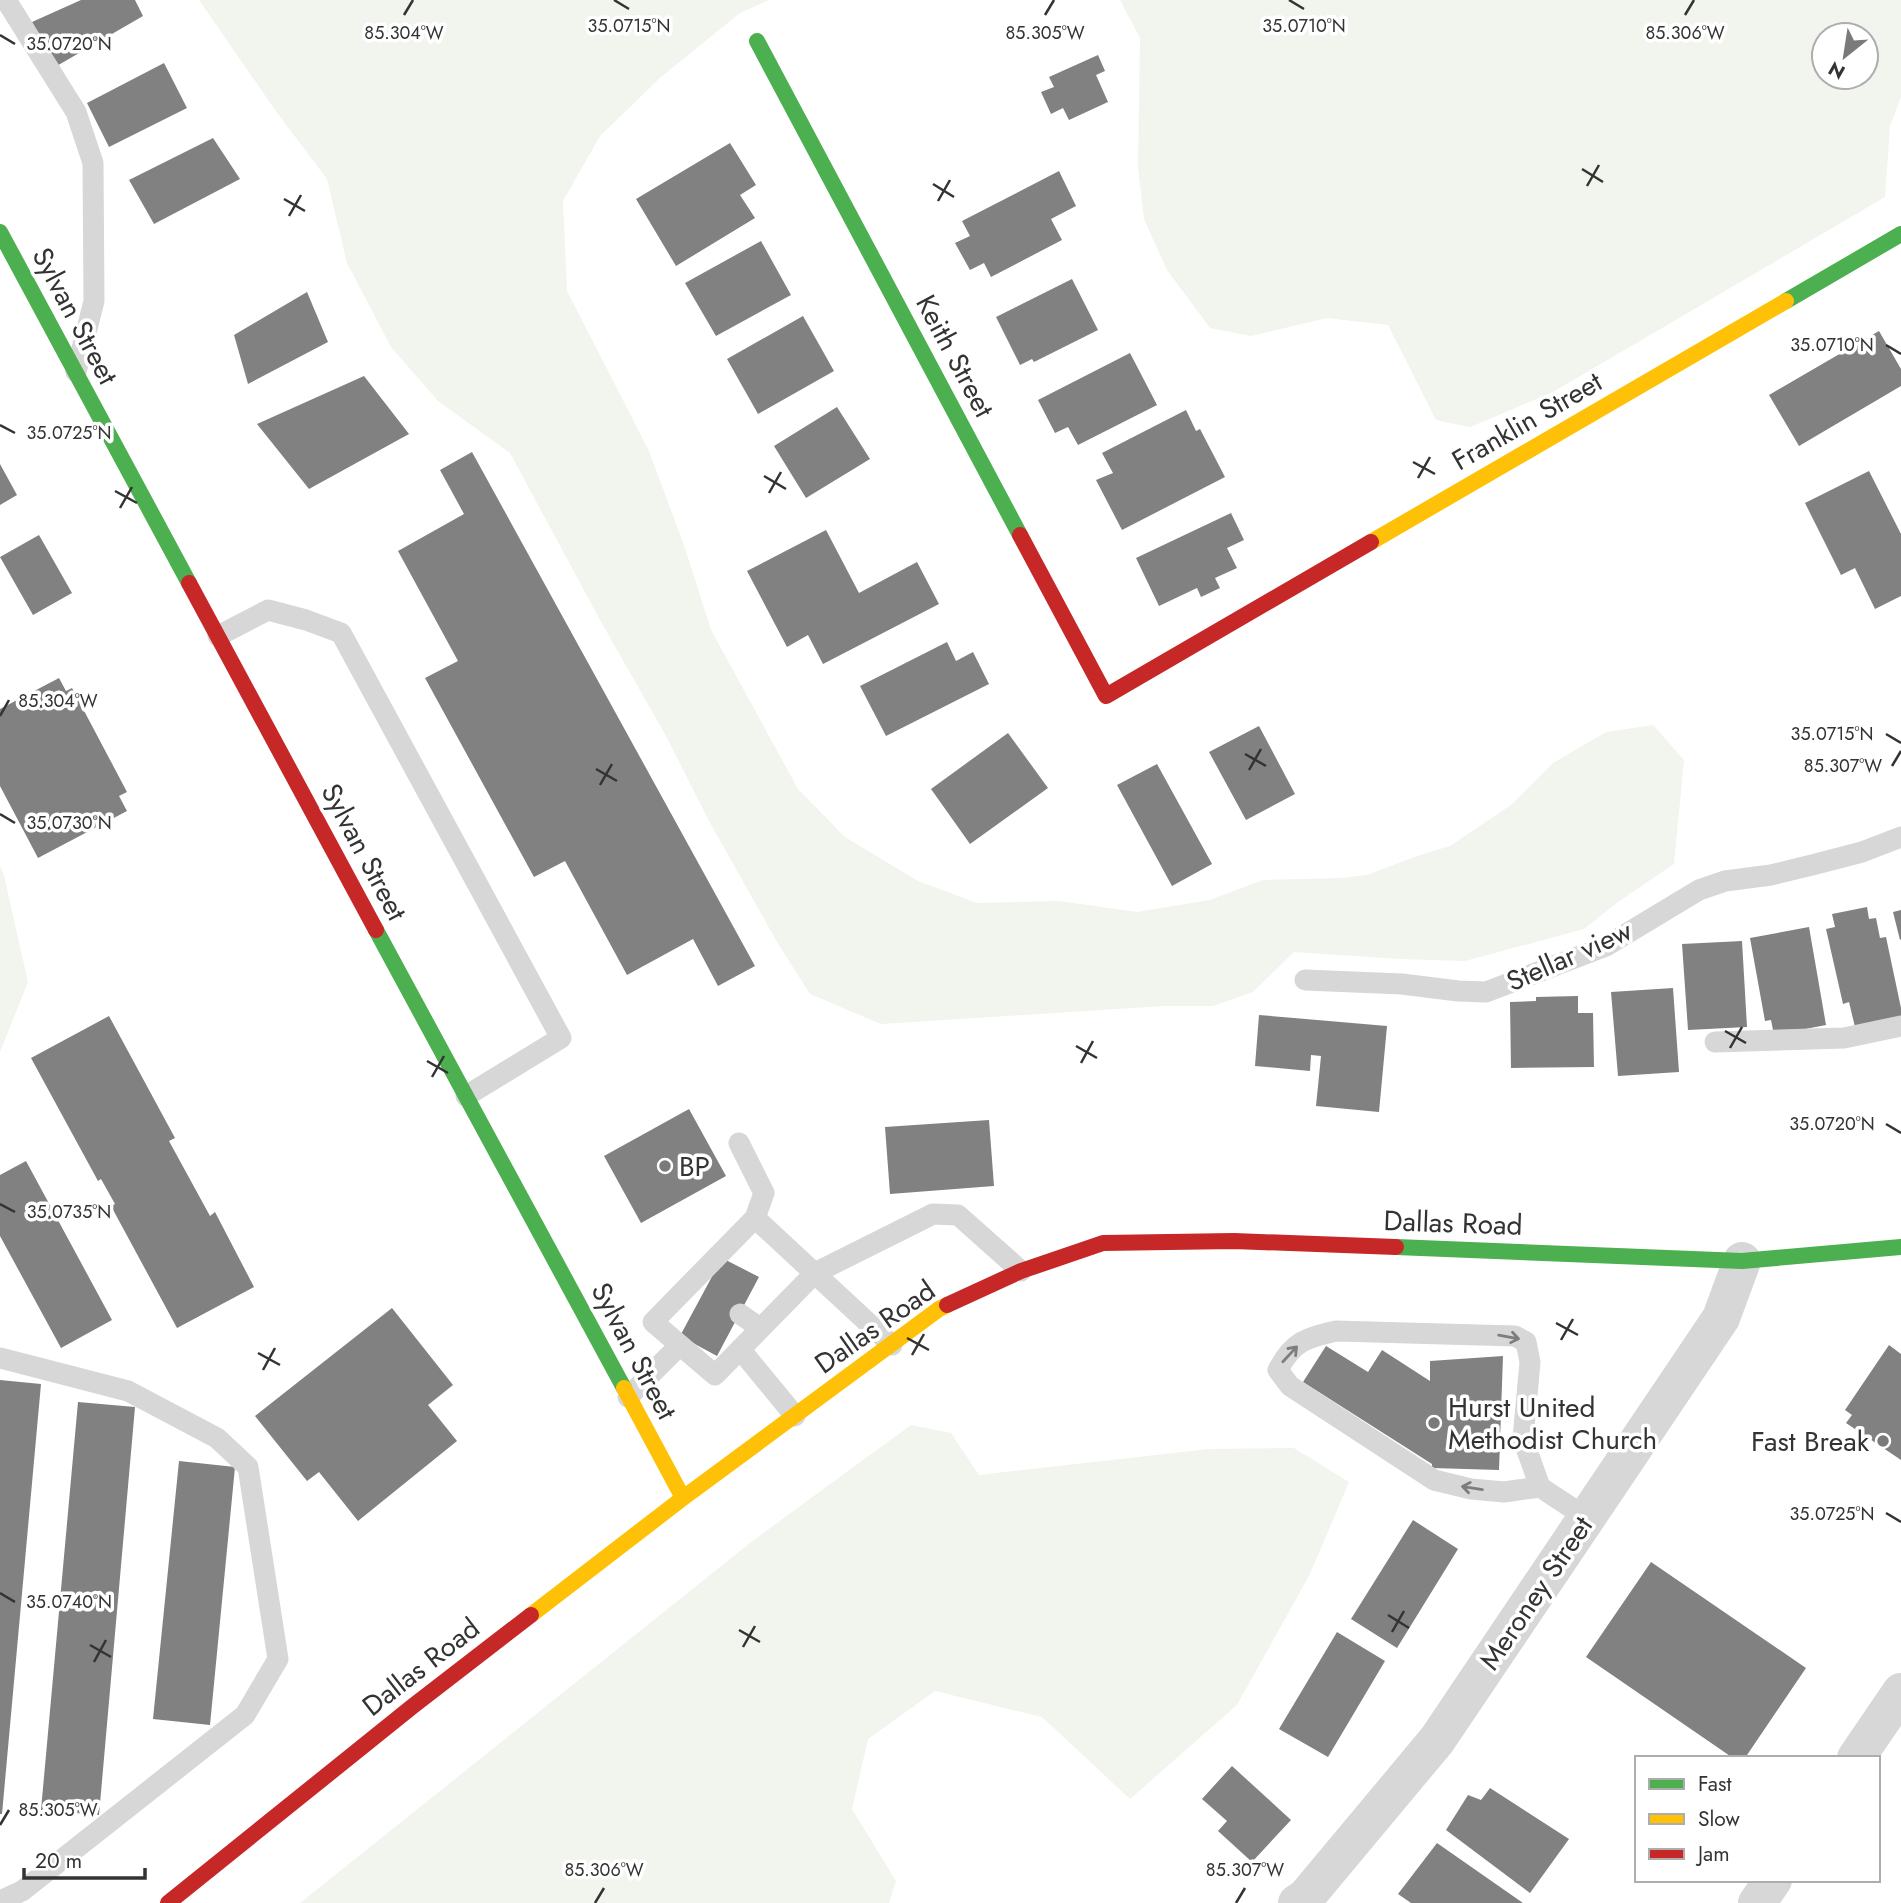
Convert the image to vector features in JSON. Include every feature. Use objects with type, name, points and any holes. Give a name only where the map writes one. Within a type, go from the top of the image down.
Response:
[{"type":"street","name":"Keith Street","points":[[757,41],[1106,696]]},
{"type":"street","name":"Sylvan Street","points":[[0,232],[682,1498]]},
{"type":"street","name":"Franklin Street","points":[[1106,696],[1901,234]]},
{"type":"street","name":"Dallas Road","points":[[168,1903],[413,1706],[682,1498],[939,1309],[1021,1271],[1103,1243],[1234,1241],[1742,1261],[1901,1247]]},
{"type":"street","name":"Meroney Street","points":[[1302,1901],[1437,1741],[1721,1318],[1742,1261]]},
{"type":"street","points":[[1857,1756],[1901,1692]]},
{"type":"street","points":[[1757,1903],[1772,1882]]},
{"type":"lane","points":[[6,0],[76,112],[93,163],[94,302],[76,372]]},
{"type":"lane","points":[[218,636],[268,610],[341,633],[561,1038],[466,1096]]},
{"type":"lane","name":"Stellar view","points":[[1305,980],[1402,984],[1486,992],[1606,946],[1699,890],[1725,881],[1771,875],[1862,852],[1901,837]]},
{"type":"lane","points":[[1715,1042],[1844,1038],[1901,1026]]},
{"type":"lane","points":[[739,1143],[764,1194],[755,1218],[699,1285],[653,1322],[715,1375],[816,1273],[933,1214],[958,1215],[1021,1271]]},
{"type":"lane","points":[[755,1218],[892,1345]]},
{"type":"lane","points":[[740,1314],[760,1328]]},
{"type":"lane","points":[[1540,1487],[1504,1492],[1471,1489],[1434,1480],[1290,1386],[1278,1370],[1286,1353],[1309,1338],[1336,1331],[1515,1336],[1526,1342],[1530,1362],[1523,1439],[1540,1487],[1587,1518]]},
{"type":"lane","points":[[628,1396],[680,1345]]},
{"type":"lane","points":[[740,1349],[795,1416]]},
{"type":"lane","points":[[0,1357],[128,1391],[217,1438],[248,1467],[278,1659],[245,1715],[22,1891],[0,1901]]},
{"type":"shaded area","points":[[199,0],[769,0],[740,13],[661,77],[600,136],[563,201],[567,291],[649,451],[685,548],[711,630],[798,789],[845,837],[918,881],[977,903],[1059,901],[1137,912],[1210,900],[1263,880],[1367,875],[1450,846],[1511,805],[1553,763],[1606,732],[1653,725],[1684,760],[1674,864],[1584,929],[1465,961],[1294,952],[1253,992],[1213,1006],[1164,1006],[881,1024],[810,994],[777,942],[709,821],[666,736],[510,453],[438,401],[391,347],[347,263],[327,179],[275,110]]},
{"type":"shaded area","points":[[1120,0],[1901,0],[1901,97],[1890,126],[1885,197],[1553,392],[1470,427],[1436,420],[1388,325],[1327,318],[1251,336],[1210,328],[1167,270],[1144,219],[1138,167],[1140,38]]},
{"type":"shaded area","points":[[0,866],[28,982],[0,1052]]},
{"type":"shaded area","points":[[911,1425],[951,1433],[979,1475],[1209,1449],[1294,1448],[1349,1482],[1310,1574],[1237,1705],[1130,1799],[1042,1717],[935,1691],[868,1739],[852,1809],[896,1881],[889,1903],[300,1903],[755,1539]]},
{"type":"building","points":[[81,0],[135,0],[143,16],[55,67],[32,22]]},
{"type":"building","points":[[1098,55],[1105,71],[1096,75],[1108,102],[1069,120],[1063,108],[1051,114],[1041,92],[1054,87],[1049,77]]},
{"type":"building","points":[[164,63],[187,108],[109,147],[87,103]]},
{"type":"building","points":[[213,138],[240,179],[154,224],[129,180]]},
{"type":"building","points":[[730,143],[756,185],[740,195],[755,218],[676,266],[636,199]]},
{"type":"building","points":[[1059,171],[1076,206],[1051,219],[1062,240],[991,277],[984,263],[970,270],[955,243],[970,236],[962,221]]},
{"type":"building","points":[[761,241],[791,295],[716,336],[685,283]]},
{"type":"building","points":[[1072,279],[1098,330],[1034,362],[1032,359],[1020,365],[996,317]]},
{"type":"building","points":[[307,292],[328,342],[248,384],[234,335]]},
{"type":"building","points":[[803,316],[834,371],[758,414],[727,359]]},
{"type":"building","points":[[1879,331],[1901,369],[1901,386],[1799,446],[1769,395]]},
{"type":"building","points":[[1130,353],[1157,405],[1078,445],[1068,427],[1055,433],[1038,400]]},
{"type":"building","points":[[364,376],[409,434],[309,489],[257,424]]},
{"type":"building","points":[[837,407],[870,459],[806,498],[774,446]]},
{"type":"building","points":[[1186,410],[1196,431],[1200,429],[1225,477],[1122,530],[1096,480],[1113,473],[1102,453]]},
{"type":"building","points":[[472,452],[755,966],[718,986],[693,939],[627,975],[565,861],[534,877],[425,678],[458,661],[398,551],[464,514],[440,470]]},
{"type":"building","points":[[0,464],[17,495],[0,505]]},
{"type":"building","points":[[1869,471],[1901,534],[1901,596],[1875,609],[1855,568],[1841,575],[1805,503]]},
{"type":"building","points":[[1231,513],[1244,540],[1227,548],[1237,568],[1215,578],[1220,588],[1201,597],[1197,588],[1159,606],[1136,558]]},
{"type":"building","points":[[826,530],[859,593],[917,562],[939,604],[823,664],[808,635],[787,647],[747,571]]},
{"type":"building","points":[[39,535],[72,593],[33,615],[0,557]]},
{"type":"building","points":[[947,642],[956,661],[973,652],[989,684],[886,736],[860,686]]},
{"type":"building","points":[[59,678],[66,691],[72,688],[127,792],[119,796],[127,811],[38,858],[0,786],[0,709]]},
{"type":"building","points":[[1259,726],[1295,794],[1246,820],[1209,752]]},
{"type":"building","points":[[1008,733],[1048,788],[970,844],[931,789]]},
{"type":"building","points":[[1157,764],[1212,864],[1172,886],[1117,785]]},
{"type":"building","points":[[1867,907],[1869,919],[1876,918],[1880,938],[1886,937],[1901,1017],[1855,1027],[1849,1002],[1843,1004],[1826,929],[1835,927],[1832,914]]},
{"type":"building","points":[[1901,910],[1901,939],[1900,940],[1893,912]]},
{"type":"building","points":[[1809,927],[1826,1025],[1774,1035],[1771,1020],[1765,1021],[1750,938]]},
{"type":"building","points":[[1742,941],[1747,1027],[1688,1030],[1682,944]]},
{"type":"building","points":[[1673,988],[1679,1072],[1618,1076],[1611,992]]},
{"type":"building","points":[[1578,996],[1578,1013],[1593,1013],[1594,1067],[1511,1068],[1510,1002],[1536,1001],[1536,997]]},
{"type":"building","points":[[1259,1015],[1387,1026],[1379,1112],[1316,1106],[1321,1056],[1311,1055],[1310,1071],[1255,1066]]},
{"type":"building","points":[[109,1016],[175,1138],[169,1141],[210,1216],[215,1212],[254,1287],[177,1328],[111,1206],[115,1204],[101,1179],[98,1181],[31,1058]]},
{"type":"building","name":"BP","points":[[689,1109],[726,1176],[641,1223],[604,1156]]},
{"type":"building","points":[[989,1120],[994,1186],[890,1194],[885,1127]]},
{"type":"building","points":[[26,1161],[112,1320],[61,1348],[0,1236],[0,1175]]},
{"type":"building","name":"BP","points":[[722,1258],[759,1277],[717,1356],[680,1336]]},
{"type":"building","points":[[392,1308],[453,1385],[428,1405],[457,1441],[358,1521],[319,1472],[307,1481],[255,1416]]},
{"type":"building","points":[[1889,1345],[1901,1354],[1901,1460],[1846,1423],[1852,1415],[1845,1410]]},
{"type":"building","name":"Hurst United Methodist Church","points":[[1326,1346],[1368,1372],[1382,1350],[1430,1381],[1430,1361],[1503,1356],[1499,1470],[1432,1468],[1432,1464],[1303,1382]]},
{"type":"building","points":[[0,1380],[41,1384],[2,1814],[0,1814]]},
{"type":"building","points":[[78,1402],[135,1407],[99,1815],[41,1810]]},
{"type":"building","points":[[179,1461],[235,1467],[210,1725],[153,1719]]},
{"type":"building","points":[[1413,1520],[1458,1549],[1397,1648],[1351,1619]]},
{"type":"building","points":[[1651,1562],[1806,1668],[1746,1756],[1730,1756],[1586,1657]]},
{"type":"building","points":[[1337,1632],[1385,1661],[1328,1757],[1279,1729]]},
{"type":"building","points":[[1232,1766],[1291,1820],[1252,1862],[1218,1831],[1227,1821],[1202,1799]]},
{"type":"building","points":[[1490,1788],[1569,1839],[1530,1893],[1446,1830],[1468,1795],[1481,1800]]},
{"type":"building","points":[[1437,1843],[1523,1903],[1411,1903],[1398,1894]]},
{"type":"traffic: fast","points":[[757,41],[1020,535]]},
{"type":"traffic: fast","points":[[0,232],[189,583]]},
{"type":"traffic: fast","points":[[1786,301],[1901,234]]},
{"type":"traffic: fast","points":[[376,930],[624,1388]]},
{"type":"traffic: fast","points":[[1396,1247],[1742,1261],[1901,1247]]},
{"type":"traffic: slow","points":[[1371,542],[1786,301]]},
{"type":"traffic: slow","points":[[531,1615],[683,1498],[947,1305]]},
{"type":"traffic: slow","points":[[624,1388],[683,1498]]},
{"type":"traffic: jam","points":[[1020,535],[1106,696],[1371,542]]},
{"type":"traffic: jam","points":[[189,583],[376,930]]},
{"type":"traffic: jam","points":[[947,1305],[1021,1271],[1103,1243],[1234,1241],[1396,1247]]},
{"type":"traffic: jam","points":[[168,1903],[531,1615]]},
{"type":"place","name":"BP","points":[[665,1166]]},
{"type":"place","name":"Hurst United Methodist Church","points":[[1434,1423]]},
{"type":"place","name":"Fast Break","points":[[1883,1441]]}]
